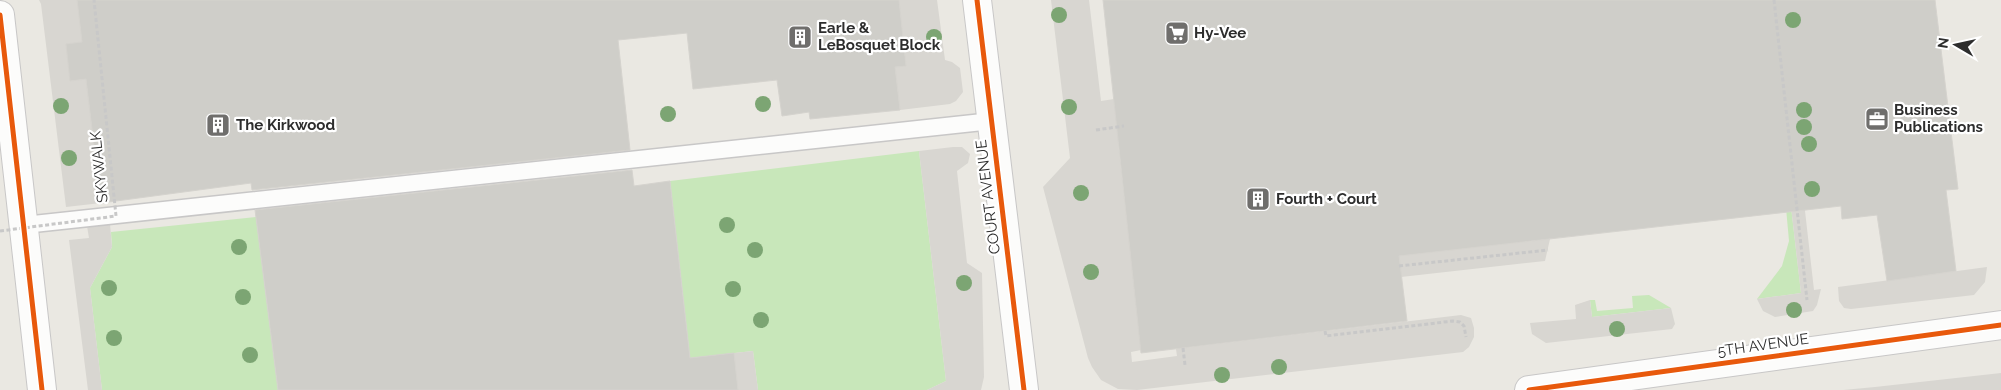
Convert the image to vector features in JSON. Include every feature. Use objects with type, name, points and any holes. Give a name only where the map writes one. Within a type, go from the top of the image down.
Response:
[{"type":"street","name":"COURT AVENUE","points":[[977,0],[1024,390]]},
{"type":"street","points":[[0,15],[12,228],[42,390]]},
{"type":"street","name":"5TH AVENUE","points":[[1529,390],[2001,325]]},
{"type":"lane","points":[[12,228],[992,121]]},
{"type":"path","points":[[1774,0],[1807,300]]},
{"type":"path","points":[[1096,130],[1124,126]]},
{"type":"path","points":[[1399,266],[1548,250]]},
{"type":"path","points":[[1325,331],[1326,336],[1454,321],[1460,322],[1464,326],[1466,337]]},
{"type":"path","points":[[1183,348],[1185,365]]},
{"type":"green space","points":[[1767,0],[1801,293],[1757,299],[1782,266],[1789,241]]},
{"type":"green space","points":[[919,151],[946,381],[927,390],[758,390],[753,351],[690,358],[670,181]]},
{"type":"green space","points":[[256,217],[278,390],[102,390],[90,288],[112,247],[111,232]]},
{"type":"green space","points":[[1649,295],[1671,308],[1592,317],[1590,300],[1595,300],[1597,311],[1633,308],[1632,296]]},
{"type":"shaded area","points":[[39,0],[77,0],[82,42],[71,81],[86,79],[101,203],[66,207]]},
{"type":"shaded area","points":[[899,0],[937,0],[945,60],[952,62],[960,68],[963,92],[956,101],[950,104],[900,110],[895,67],[906,66]]},
{"type":"shaded area","points":[[1051,0],[1089,0],[1101,101],[1114,99],[1126,141],[1118,142],[1141,350],[1131,352],[1132,362],[1177,356],[1176,349],[1461,315],[1471,318],[1474,328],[1474,337],[1469,347],[1463,352],[1137,390],[1118,389],[1101,380],[1088,358],[1043,187],[1070,158]]},
{"type":"shaded area","points":[[1767,0],[1781,0],[1814,290],[1821,289],[1817,305],[1813,311],[1775,317],[1763,311],[1757,299],[1801,293]]},
{"type":"shaded area","points":[[962,147],[970,154],[968,163],[957,171],[967,263],[982,273],[984,377],[981,390],[927,390],[946,381],[919,151]]},
{"type":"shaded area","points":[[110,224],[112,247],[90,288],[102,390],[88,390],[69,240],[89,238],[87,226]]},
{"type":"shaded area","points":[[1550,239],[1545,261],[1401,277],[1399,256]]},
{"type":"shaded area","points":[[1987,267],[1985,282],[1974,295],[1851,309],[1844,308],[1839,301],[1838,287]]},
{"type":"shaded area","points":[[1590,300],[1592,317],[1671,308],[1675,324],[1672,329],[1546,343],[1532,334],[1530,323],[1576,319],[1575,305]]},
{"type":"shaded area","points":[[753,351],[758,390],[738,390],[734,353]]},
{"type":"shaded area","points":[[2001,373],[2001,390],[1843,390],[1875,387]]},
{"type":"building","points":[[77,0],[899,0],[906,66],[895,67],[900,110],[810,119],[809,112],[782,116],[777,80],[693,89],[687,33],[618,40],[630,150],[252,190],[251,183],[101,203],[86,79],[70,81],[66,44],[82,42]]},
{"type":"building","points":[[1103,0],[1935,0],[1958,189],[1946,190],[1956,271],[1887,281],[1877,215],[1842,219],[1841,206],[1399,256],[1407,321],[1141,353]]},
{"type":"building","points":[[632,170],[634,186],[670,181],[690,358],[734,353],[738,390],[278,390],[255,210]]},
{"type":"cycle path","points":[[977,0],[1024,390]]},
{"type":"cycle path","points":[[0,15],[42,390]]},
{"type":"cycle path","points":[[1529,390],[2001,325]]},
{"type":"place","name":"Hy-Vee","points":[[1177,33]]},
{"type":"place","name":"Earle & LeBosquet Block","points":[[800,37]]},
{"type":"place","name":"Business Publications","points":[[1877,119]]},
{"type":"place","name":"The Kirkwood","points":[[218,125]]},
{"type":"place","name":"Fourth + Court","points":[[1258,199]]}]
